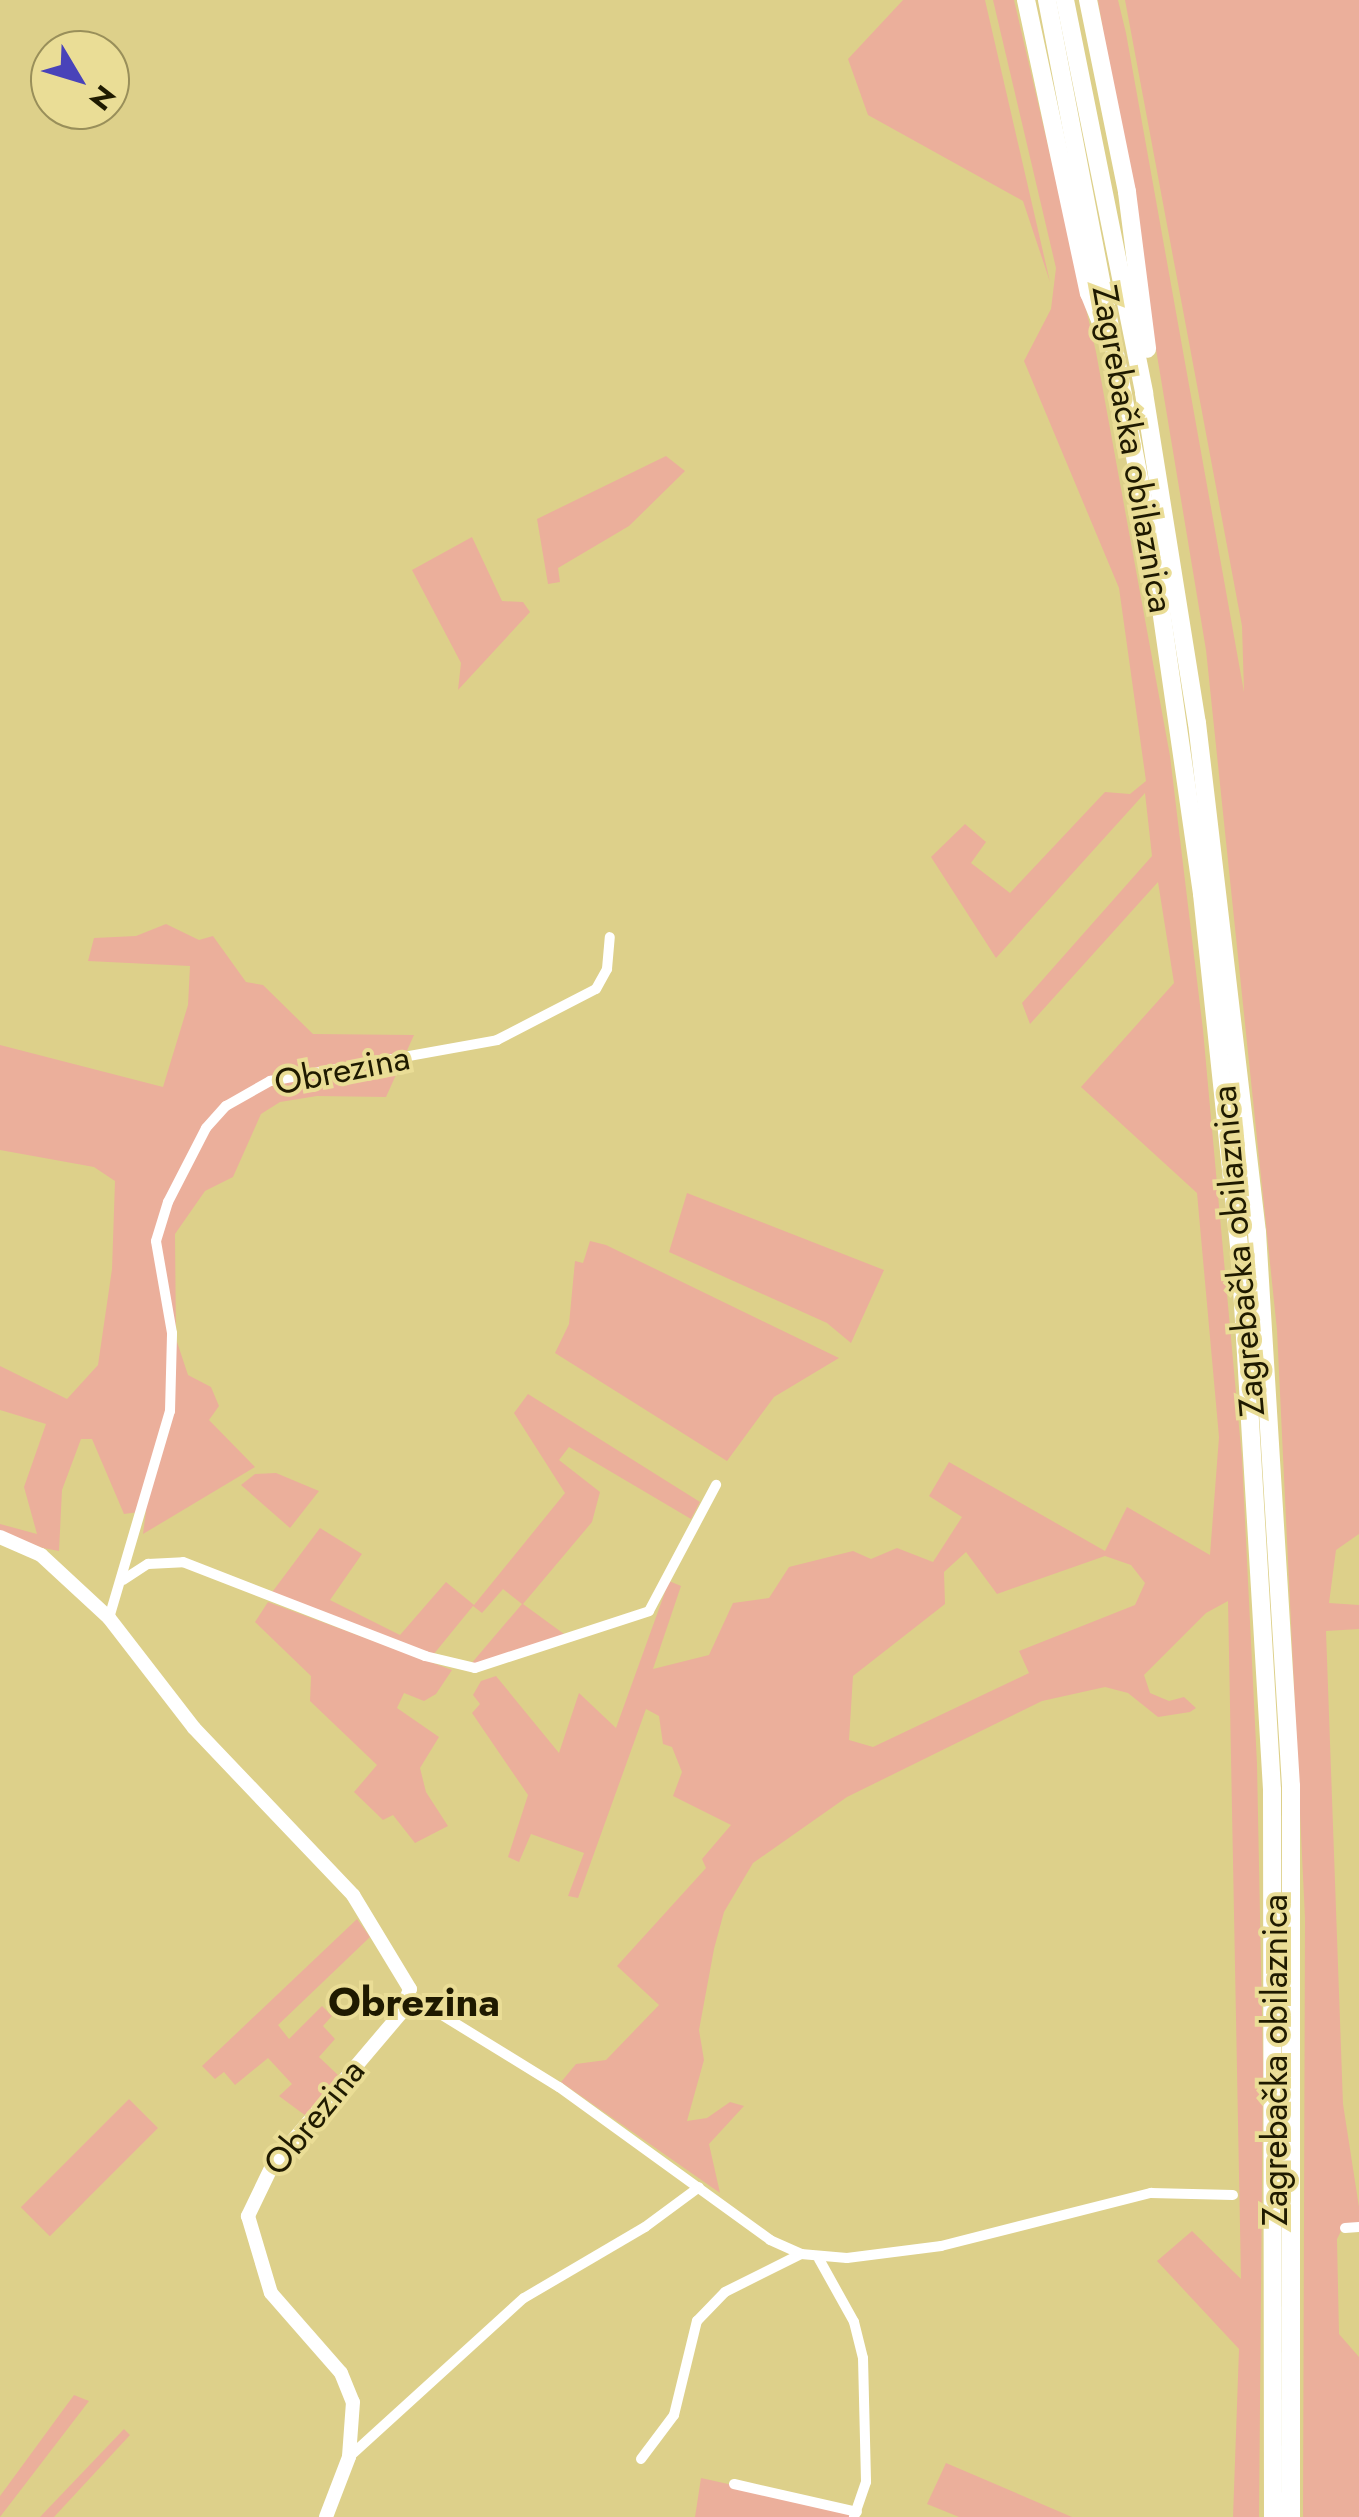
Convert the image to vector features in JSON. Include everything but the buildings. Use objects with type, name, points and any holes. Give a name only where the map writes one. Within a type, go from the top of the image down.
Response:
[{"type":"highway","points":[[1026,0],[1090,293],[1109,350],[1120,360]]},
{"type":"highway","name":"Zagrebačka obilaznica","points":[[1046,0],[1120,360],[1202,894],[1253,1416],[1274,1890],[1273,2517]]},
{"type":"highway","name":"Zagrebačka obilaznica","points":[[1066,0],[1144,393],[1221,897],[1272,1416],[1293,1892],[1292,2517]]},
{"type":"highway","points":[[1088,0],[1139,267],[1151,378],[1144,393]]},
{"type":"street","name":"Obrezina","points":[[109,1618],[165,1444],[173,1391],[172,1332],[156,1241],[206,1128],[226,1106],[270,1081],[497,1040],[596,989],[608,969],[610,937]]},
{"type":"street","points":[[122,1581],[148,1564],[182,1562],[425,1656],[488,1666],[648,1611],[716,1485]]},
{"type":"street","points":[[0,1537],[41,1555],[109,1618],[194,1728],[353,1895],[411,1996],[559,2086],[800,2254],[820,2259],[941,2246],[1151,2193],[1233,2195]]},
{"type":"street","name":"Obrezina","points":[[326,2517],[350,2457],[348,2386],[272,2293],[248,2216],[274,2164],[411,1996]]},
{"type":"street","name":"Obrezina","points":[[350,2457],[524,2298],[645,2227],[699,2186]]},
{"type":"street","points":[[1345,2228],[1359,2227]]},
{"type":"street","points":[[641,2459],[674,2414],[697,2321],[725,2292],[800,2254]]},
{"type":"street","points":[[734,2484],[856,2514],[866,2482],[863,2358],[848,2309],[820,2259]]},
{"type":"shaded area","points":[[903,0],[985,0],[1050,282],[1023,201],[868,115],[848,59]]},
{"type":"shaded area","points":[[993,0],[1014,0],[1096,352],[1170,756],[1203,1030],[1242,1459],[1257,1764],[1263,2066],[1259,2517],[1233,2517],[1239,2349],[1157,2261],[1192,2231],[1241,2279],[1228,1601],[1206,1613],[1144,1675],[1150,1693],[1169,1701],[1184,1697],[1196,1708],[1190,1712],[1158,1717],[1128,1693],[1105,1687],[1042,1701],[847,1797],[753,1863],[724,1912],[714,1949],[699,2030],[704,2060],[687,2121],[707,2118],[730,2102],[744,2106],[709,2144],[720,2193],[561,2082],[576,2064],[606,2060],[659,2005],[617,1966],[706,1868],[702,1859],[731,1825],[673,1796],[682,1772],[672,1747],[663,1744],[659,1716],[646,1709],[578,1898],[568,1896],[584,1853],[531,1834],[519,1862],[508,1857],[528,1795],[472,1713],[480,1704],[473,1695],[481,1681],[496,1676],[559,1753],[579,1693],[616,1728],[669,1581],[681,1586],[653,1669],[709,1655],[733,1603],[769,1598],[789,1567],[853,1551],[871,1559],[897,1548],[933,1562],[962,1517],[929,1496],[949,1462],[1105,1551],[1127,1507],[1210,1555],[1219,1437],[1197,1193],[1081,1087],[1174,983],[1158,882],[1030,1024],[1022,1003],[1152,856],[1145,793],[996,958],[931,857],[965,824],[986,842],[971,863],[1010,893],[1105,792],[1130,794],[1146,781],[1119,588],[1024,361],[1051,309],[1056,268]],"holes":[[[966,1552],[997,1594],[1105,1556],[1131,1565],[1145,1583],[1135,1605],[1019,1651],[1029,1673],[873,1747],[849,1740],[853,1676],[945,1604],[944,1572]]]},
{"type":"shaded area","points":[[1098,0],[1118,0],[1126,33],[1244,692],[1242,626],[1125,0],[1359,0],[1359,1534],[1336,1550],[1329,1603],[1359,1605],[1359,1629],[1326,1631],[1343,2104],[1359,2207],[1359,2223],[1342,2229],[1337,2239],[1339,2334],[1359,2357],[1359,2517],[1303,2517],[1305,1918],[1277,1330],[1206,650]]},
{"type":"shaded area","points":[[666,456],[685,471],[629,526],[558,568],[560,582],[548,584],[537,519]]},
{"type":"shaded area","points":[[472,537],[502,601],[523,602],[530,612],[458,690],[461,663],[412,570]]},
{"type":"shaded area","points":[[166,924],[199,940],[213,936],[246,982],[263,985],[313,1034],[414,1035],[386,1097],[317,1096],[280,1102],[261,1114],[233,1177],[205,1191],[175,1234],[176,1339],[188,1375],[211,1387],[219,1406],[209,1420],[255,1467],[143,1534],[146,1511],[124,1514],[92,1439],[81,1439],[62,1490],[59,1551],[0,1532],[0,1524],[37,1534],[24,1487],[46,1424],[0,1410],[0,1366],[67,1399],[98,1365],[112,1269],[115,1181],[94,1167],[0,1150],[0,1045],[163,1087],[188,1005],[190,966],[88,961],[94,938],[136,936]]},
{"type":"shaded area","points":[[687,1193],[884,1270],[851,1343],[827,1323],[669,1252]]},
{"type":"shaded area","points":[[590,1241],[606,1245],[839,1358],[774,1397],[727,1461],[555,1353],[569,1324],[575,1261],[583,1263]]},
{"type":"shaded area","points":[[528,1394],[700,1502],[691,1519],[569,1447],[559,1460],[600,1492],[592,1522],[523,1604],[564,1634],[559,1640],[470,1665],[522,1604],[503,1589],[482,1613],[473,1606],[433,1655],[270,1595],[320,1528],[362,1554],[330,1600],[400,1635],[446,1582],[474,1605],[565,1493],[514,1413]]},
{"type":"shaded area","points":[[276,1473],[319,1491],[290,1528],[241,1485],[255,1474]]},
{"type":"shaded area","points":[[268,1602],[452,1670],[436,1694],[424,1701],[404,1693],[397,1708],[439,1737],[420,1768],[426,1792],[448,1826],[415,1843],[393,1815],[383,1820],[354,1792],[377,1765],[310,1701],[311,1676],[255,1622]]},
{"type":"shaded area","points":[[357,1919],[370,1937],[278,2025],[289,2039],[322,2006],[332,2016],[323,2026],[335,2039],[319,2057],[339,2076],[306,2116],[279,2096],[292,2084],[268,2058],[235,2085],[224,2072],[215,2079],[202,2066]]},
{"type":"shaded area","points":[[129,2099],[158,2128],[50,2236],[21,2207]]},
{"type":"shaded area","points":[[74,2395],[89,2401],[0,2517],[0,2496]]},
{"type":"shaded area","points":[[124,2429],[130,2435],[54,2517],[40,2517]]},
{"type":"shaded area","points":[[946,2463],[1072,2517],[959,2517],[927,2504]]},
{"type":"shaded area","points":[[701,2478],[805,2501],[857,2517],[695,2517]]},
{"type":"district","name":"Obrezina","points":[[414,2002]]}]
